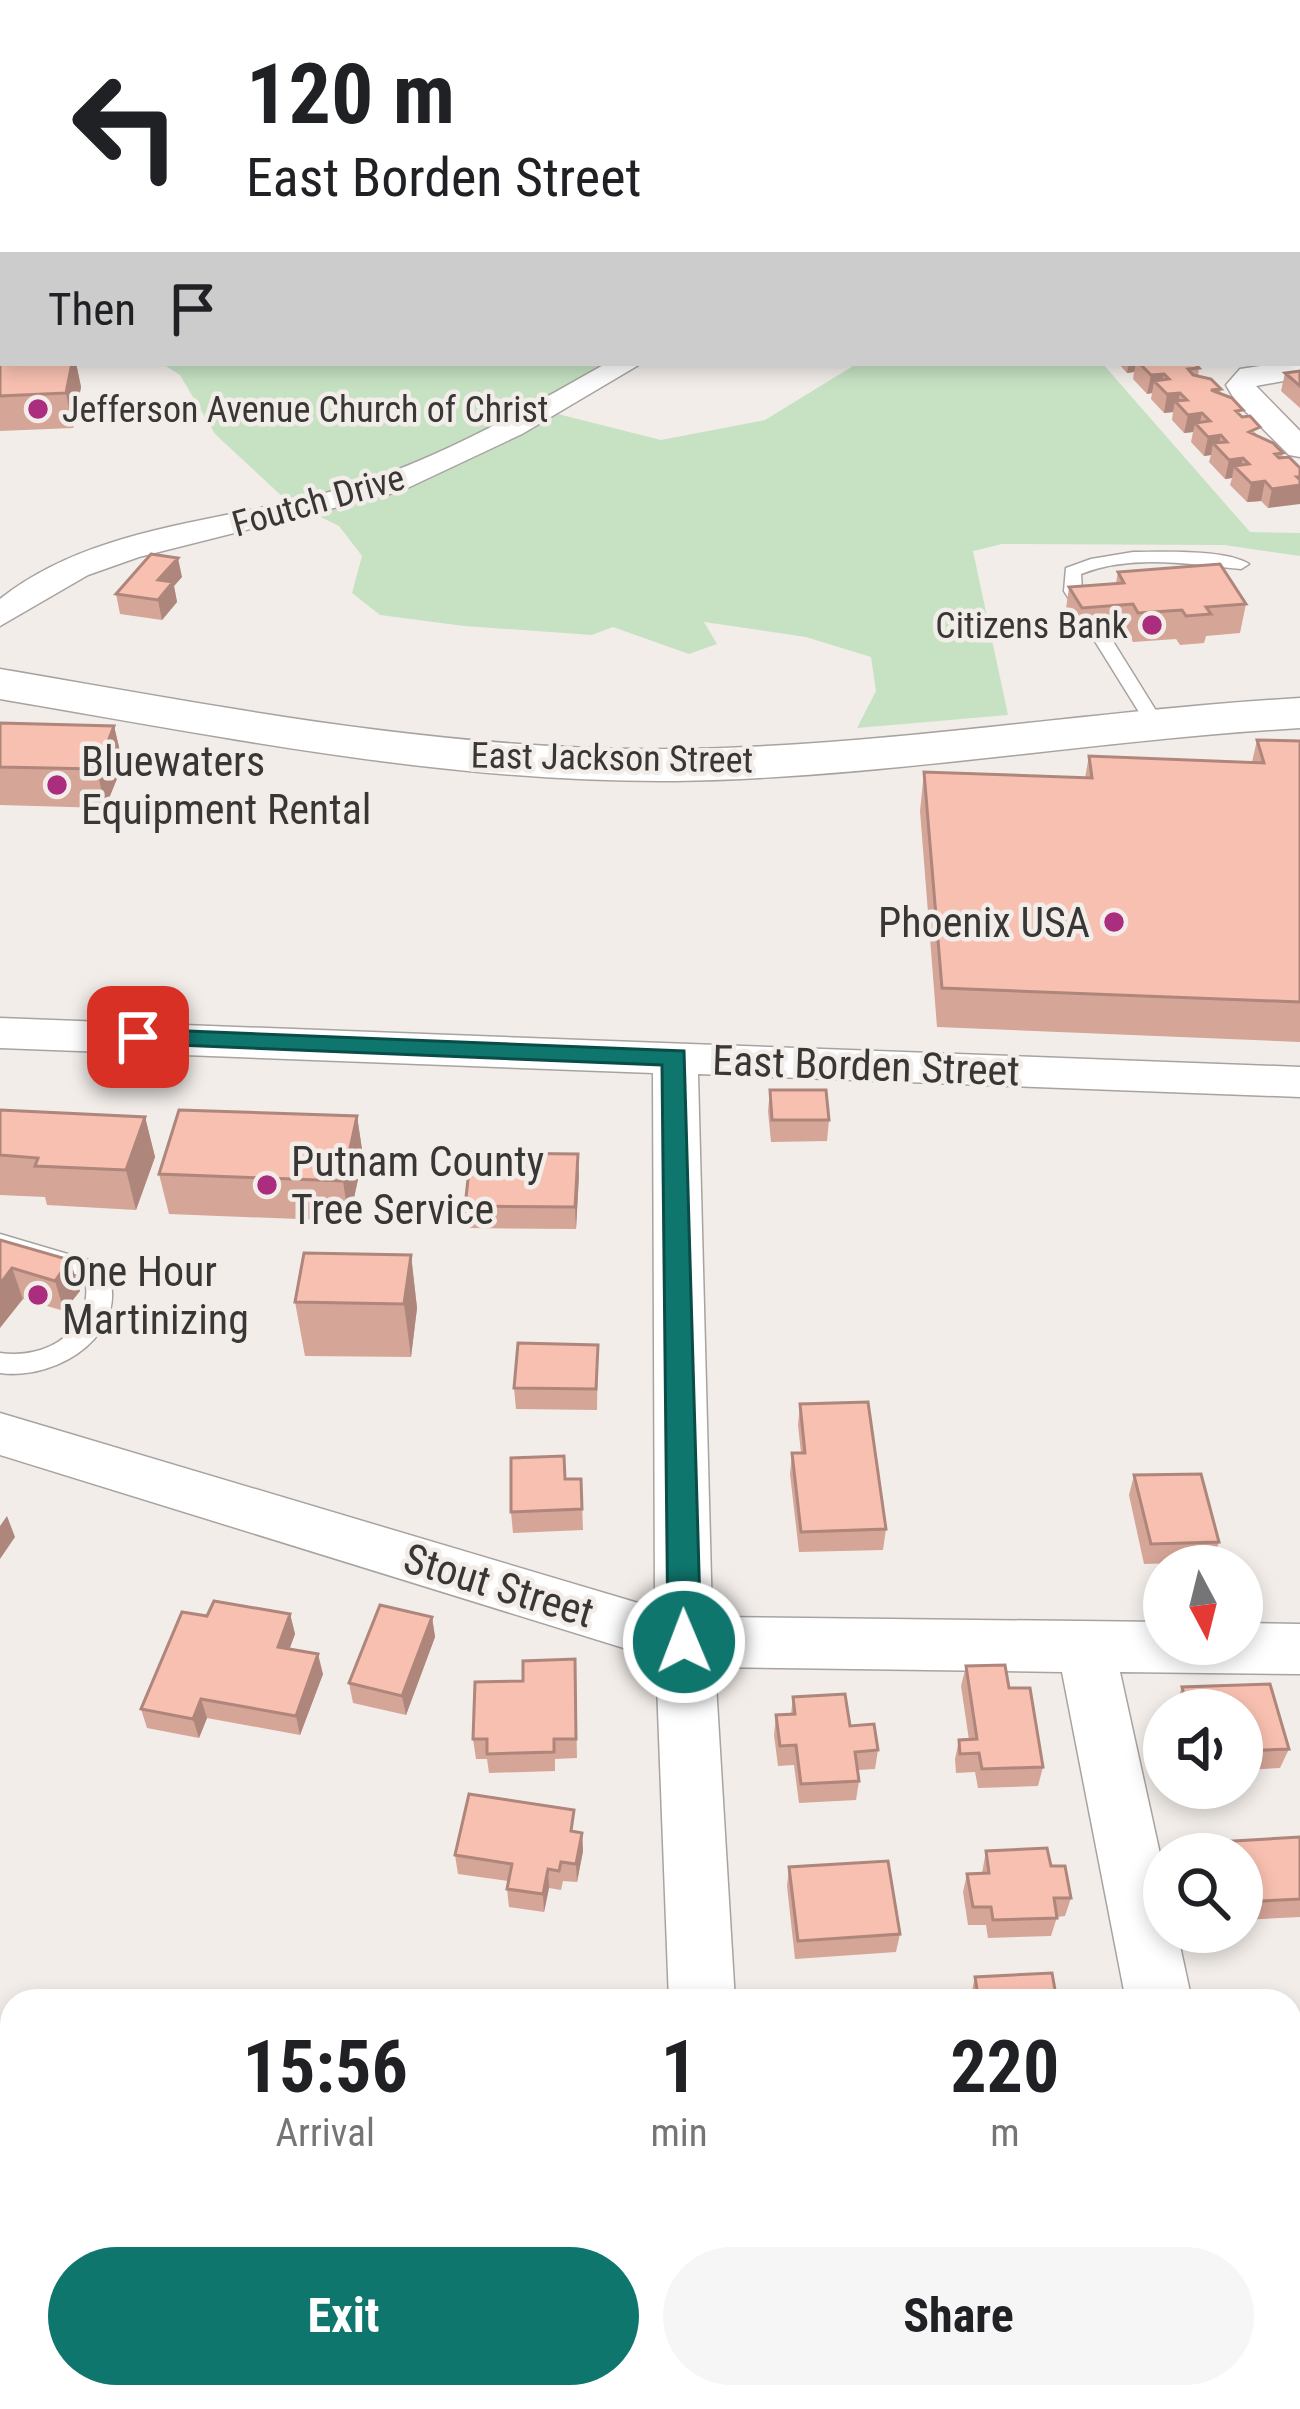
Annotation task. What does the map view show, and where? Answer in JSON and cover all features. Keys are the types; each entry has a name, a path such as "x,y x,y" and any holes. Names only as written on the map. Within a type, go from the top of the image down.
{"street":[{"name":"Foutch Drive","path":"0,616 86,563 387,485 515,428 623,366"},
{"path":"1300,369 1250,375 1241,385 1246,396 1300,448"},
{"name":"East Jackson Street","path":"0,684 355,743 596,764 760,761 1300,713"},
{"name":"East Borden Street","path":"0,1033 1300,1082"},
{"path":"675,1057 684,1642 701,1989"},
{"name":"Stout Street","path":"0,1434 684,1642 1300,1649"},
{"path":"1085,1648 1156,1989"}],"lane":[{"path":"1087,614 1073,591 1072,572 1089,564 1133,559 1241,564"},
{"path":"1100,635 1156,725"},
{"path":"0,1243 96,1271 104,1294 97,1315 70,1348 45,1364 0,1363"}],"green space":[{"path":"166,366 623,366 546,411 661,440 765,420 853,366 1105,366 1250,532 1300,533 1300,556 1224,545 1002,544 973,551 1008,715 857,728 876,691 871,657 806,637 704,622 717,644 689,654 613,627 592,635 380,615 352,593 362,556 339,526 286,500 215,434 180,375"}],"building":[{"path":"0,366 71,366 66,393 0,396"},
{"path":"1142,366 1197,366 1188,369 1211,379 1221,389 1211,390 1232,398 1243,410 1236,411 1242,417 1250,416 1260,427 1249,432 1273,443 1283,453 1275,454 1279,458 1289,457 1300,468 1300,485 1272,489 1265,481 1251,483 1234,466 1249,464 1243,458 1229,460 1213,443 1227,442 1221,435 1208,437 1195,423 1210,421 1202,413 1188,415 1175,401 1187,400 1180,393 1167,394 1154,381 1169,379 1164,374 1151,375"},
{"path":"1300,371 1300,386 1285,373"},
{"path":"151,554 178,558 158,580 173,582 158,600 116,594"},
{"path":"1220,564 1246,604 1206,607 1211,614 1186,616 1182,610 1138,613 1133,604 1082,608 1069,587 1124,583 1118,572"},
{"path":"0,723 114,726 97,769 0,767"},
{"name":"Phoenix USA","path":"1257,740 1300,741 1300,1002 942,988 924,772 1092,778 1089,756 1264,763"},
{"path":"770,1090 826,1090 829,1120 772,1120"},
{"path":"0,1110 145,1117 126,1170 35,1166 38,1158 0,1155"},
{"path":"179,1110 357,1116 343,1181 159,1174"},
{"path":"471,1153 578,1154 575,1207 465,1206"},
{"path":"0,1240 70,1260 55,1281 12,1268 0,1284"},
{"path":"304,1253 411,1255 404,1304 295,1302"},
{"path":"518,1343 598,1345 596,1389 514,1388"},
{"path":"868,1402 886,1529 801,1532 792,1453 805,1453 800,1404"},
{"path":"564,1456 565,1479 581,1479 582,1509 511,1512 511,1458"},
{"path":"1201,1474 1219,1542 1151,1544 1134,1475"},
{"path":"214,1601 290,1614 278,1647 318,1654 296,1716 201,1699 193,1719 141,1709 182,1612 207,1616"},
{"path":"380,1605 432,1617 402,1696 349,1683"},
{"path":"575,1659 576,1739 554,1739 554,1752 487,1754 487,1739 473,1739 475,1682 523,1681 523,1661"},
{"path":"1005,1665 1009,1688 1030,1688 1043,1767 982,1769 979,1753 960,1754 959,1740 977,1739 966,1666"},
{"path":"1270,1684 1289,1749 1263,1750 1263,1689 1182,1687"},
{"path":"845,1694 850,1726 874,1724 878,1750 855,1752 859,1781 801,1784 796,1745 780,1746 776,1715 795,1714 793,1697"},
{"path":"469,1794 574,1810 571,1831 582,1833 576,1864 561,1862 559,1871 548,1869 543,1894 507,1889 512,1864 455,1855"},
{"path":"1300,1837 1300,1899 1263,1901 1263,1839"},
{"path":"1047,1848 1051,1866 1065,1866 1071,1898 1054,1898 1057,1918 993,1920 991,1907 973,1907 967,1874 989,1873 986,1851"},
{"path":"888,1861 900,1934 798,1941 789,1867"},
{"path":"1052,1973 1055,1989 977,1989 975,1977"}],"place":[{"name":"Jefferson Avenue Church of Christ","path":"38,409"},
{"name":"Citizens Bank","path":"1152,625"},
{"name":"Bluewaters Equipment Rental","path":"57,785"},
{"name":"Phoenix USA","path":"1114,922"},
{"name":"Putnam County Tree Service","path":"267,1185"},
{"name":"One Hour Martinizing","path":"38,1295"}],"route":[{"path":"138,1037 675,1057 684,1642"}]}
